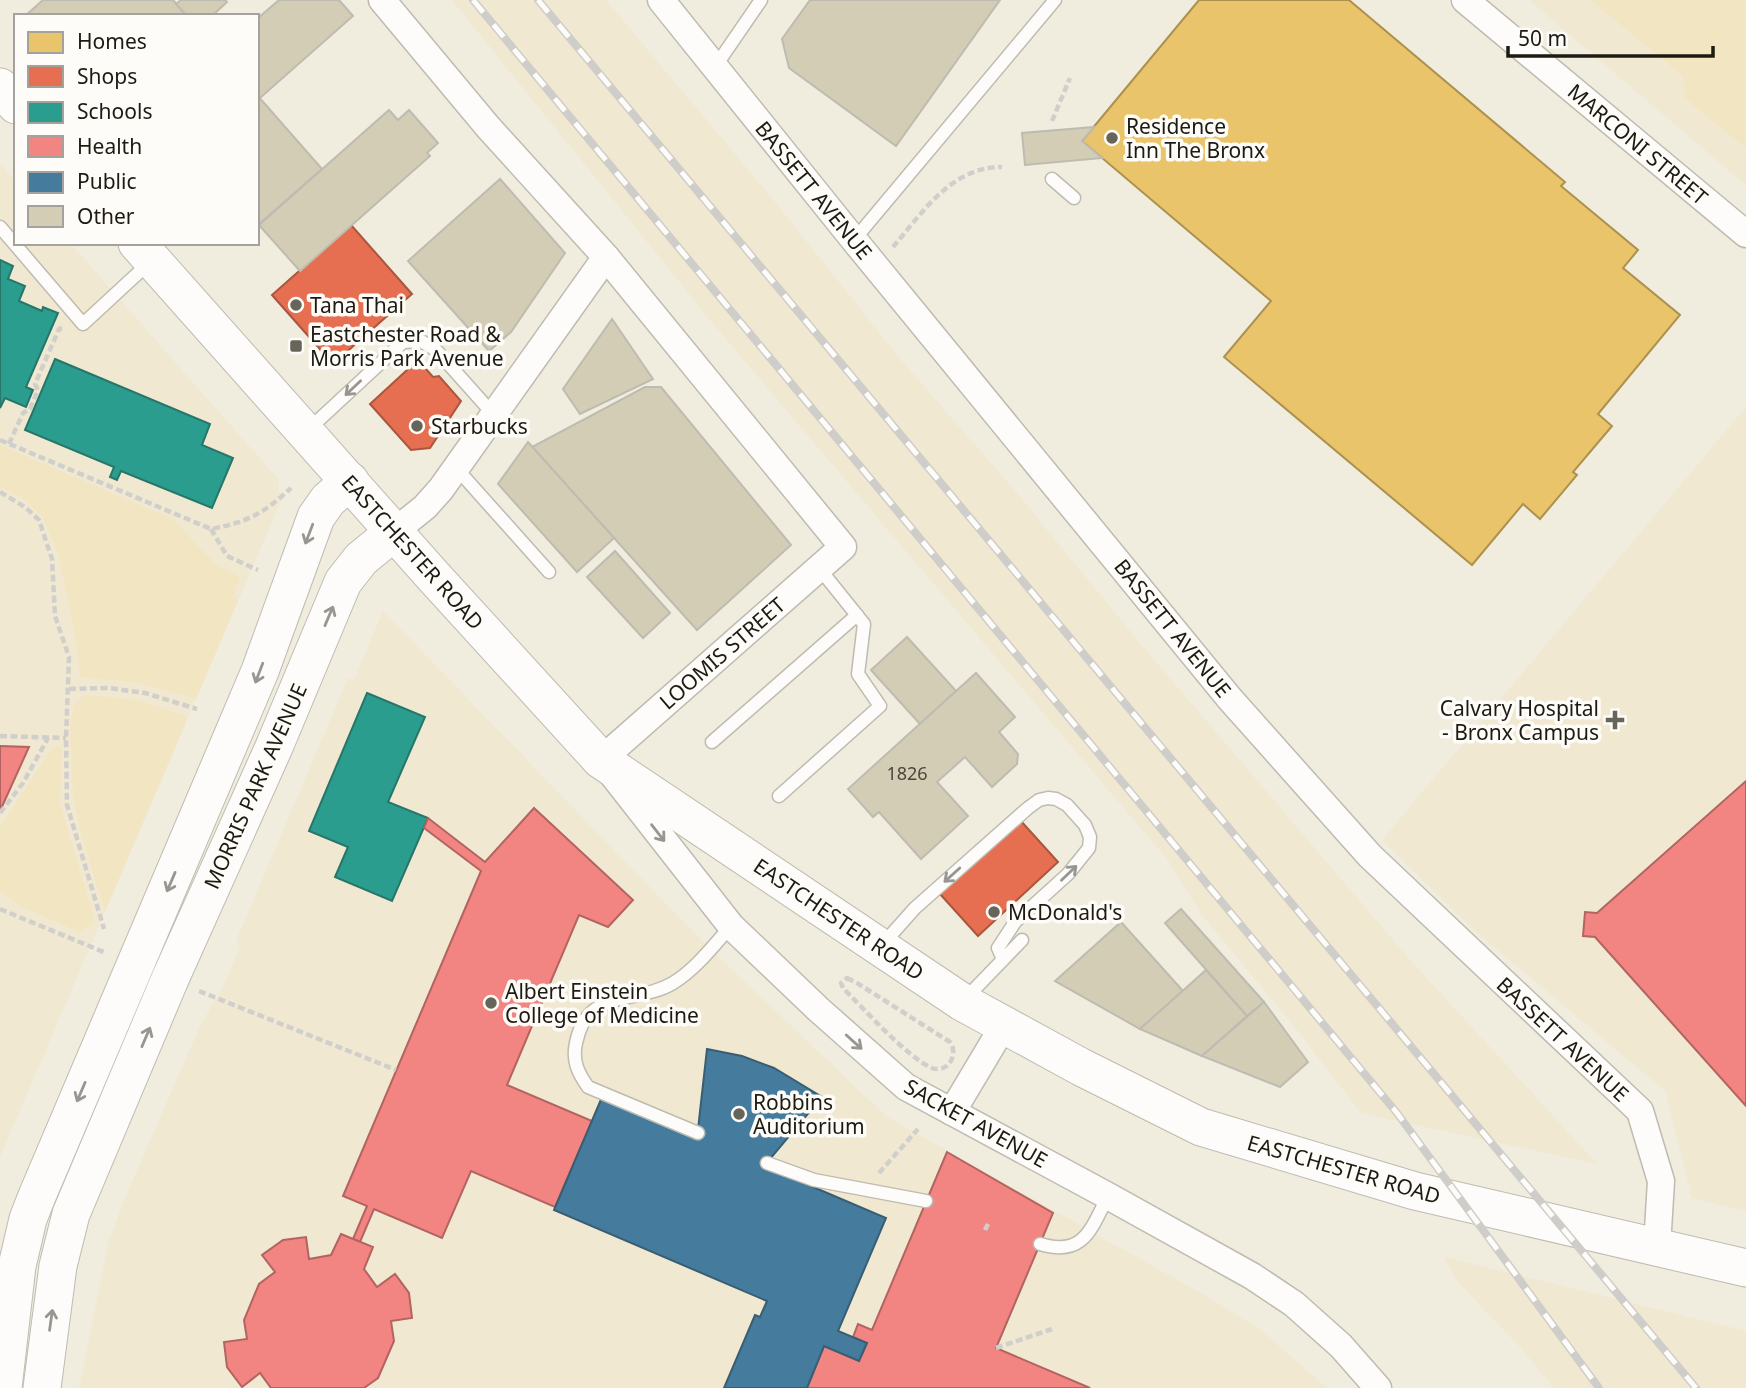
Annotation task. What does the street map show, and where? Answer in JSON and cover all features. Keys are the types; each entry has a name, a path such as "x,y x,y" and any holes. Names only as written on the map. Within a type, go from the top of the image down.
{"main road":[{"path":"0,87 14,103"},
{"name":"EASTCHESTER ROAD","path":"145,252 601,760 962,1002 1081,1067 1201,1127 1415,1191 1657,1245 1746,1268"},
{"name":"MORRIS PARK AVENUE","path":"3,1388 17,1266 28,1219 260,671 316,517 328,500 350,481"},
{"name":"MORRIS PARK AVENUE","path":"41,1388 58,1266 71,1214 170,979 274,747 344,582 361,559 394,532"}],"street":[{"path":"382,0 488,127 606,257"},
{"name":"BASSETT AVENUE","path":"661,0 1230,699 1370,856 1640,1111 1661,1181 1657,1245"},
{"name":"MARCONI STREET","path":"1465,0 1746,234"},
{"name":"MORRIS PARK AVENUE","path":"394,532 425,507 457,468 606,257"},
{"name":"LOOMIS STREET","path":"601,760 843,547 606,257"},
{"name":"SACKET AVENUE","path":"601,760 731,926 900,1083 1252,1276 1294,1304 1342,1346 1378,1388"},
{"path":"952,1112 1004,1025"}],"lane":[{"path":"715,67 761,0"},
{"path":"854,240 1055,0"},
{"path":"1052,179 1074,198"},
{"path":"0,227 14,243"},
{"path":"15,245 83,324 145,252"},
{"path":"306,432 403,342 421,341 436,349 495,415"},
{"path":"457,468 549,572"},
{"path":"779,796 880,706 858,674 864,624 818,568"},
{"path":"712,742 857,615"},
{"path":"880,947 915,908 1028,808 1040,800 1056,799 1077,813 1090,837 1089,848 1068,874 1015,922 998,948 1003,959"},
{"path":"698,1133 589,1087 577,1073 574,1052 584,1020 598,1005 620,998 649,994 675,982 731,926"},
{"path":"962,1002 1022,940"},
{"path":"767,1163 814,1180 926,1201"},
{"path":"1040,1244 1058,1250 1073,1246 1088,1234 1108,1196"}],"path":[{"path":"1052,121 1070,78"},
{"path":"876,267 936,196 947,187 974,170 1002,167"},
{"path":"9,444 23,413 30,409 38,390 35,384 59,329 83,324"},
{"path":"0,440 211,530 228,556 258,570"},
{"path":"211,530 240,524 272,506 291,488"},
{"path":"0,492 25,506 39,520 52,559 55,616 69,657 67,805 104,929"},
{"path":"69,689 109,688 145,693 197,709"},
{"path":"0,736 66,738"},
{"path":"0,813 23,783 48,738"},
{"path":"0,909 108,954"},
{"path":"850,979 857,983 953,1045 954,1055 945,1068 936,1069 925,1064 882,1028 843,988 843,980 850,979"},
{"path":"189,987 397,1070"},
{"path":"864,1189 918,1129"},
{"path":"996,1348 1052,1329"}],"shaded area":[{"path":"452,0 606,0 775,202 900,359 1011,486 1139,642 1411,961 1597,1164 1361,1113 1297,1030 1201,914 1167,859 715,326"},
{"path":"1529,0 1746,0 1746,185"},
{"path":"1591,0 1746,0 1746,148 1685,98 1683,76"},
{"path":"0,164 14,180 14,245 72,245 278,479 281,501 0,1157"},
{"name":"Calvary Hospital - Bronx Campus","path":"1746,407 1746,1211 1692,1198 1665,1091 1473,929 1382,840"},
{"path":"0,445 172,519 216,565 240,577 232,597 238,600 196,699 136,682 80,677 75,633 58,554 43,517 23,498 0,487"},
{"name":"Albert Einstein College of Medicine","path":"383,611 700,939 887,1117 1208,1297 1261,1330 1327,1388 79,1388 108,1244 122,1205 200,1026 224,985 240,946 236,941 348,678 354,680"},
{"path":"85,695 137,700 188,717 105,911 81,834 73,798 70,725 74,705"},
{"path":"60,746 60,803 95,922 79,932 22,907 0,891 0,827 53,747"},
{"path":"1444,1257 1746,1331 1746,1388 1554,1388 1521,1348 1456,1280"}],"building: Homes":[{"path":"1199,0 1349,0 1565,182 1561,186 1638,250 1623,268 1680,315 1598,414 1612,426 1573,472 1577,475 1540,519 1523,504 1472,565 1224,357 1271,301 1082,141"}],"building: Shops":[{"path":"351,225 412,294 333,364 272,295"},
{"name":"Starbucks","path":"418,360 433,377 439,376 461,401 430,448 411,450 370,404"},
{"path":"1020,820 1058,862 978,936 940,894"}],"building: Schools":[{"path":"0,260 13,266 8,279 25,286 19,301 42,311 43,307 58,313 26,387 33,390 26,407 5,398 0,408"},
{"path":"55,359 210,424 202,445 233,458 212,508 121,471 117,480 110,477 114,467 25,430"},
{"path":"367,693 425,717 388,802 428,818 392,901 335,877 348,847 309,831"}],"building: Health":[{"path":"0,746 29,747 0,811"},
{"path":"1746,781 1746,1106 1595,937 1583,936 1585,912 1597,913"},
{"path":"534,808 633,900 608,927 579,915 507,1085 592,1121 555,1207 471,1171 442,1238 374,1209 360,1242 353,1239 367,1206 343,1196 481,871 424,828 428,818 485,862"},
{"path":"947,1152 1053,1213 996,1348 1090,1388 807,1388 824,1346 859,1361 867,1343 853,1337 858,1324 872,1330"},
{"path":"341,1234 373,1247 364,1269 377,1287 395,1274 409,1293 412,1318 391,1321 394,1341 378,1378 364,1388 271,1388 260,1373 242,1387 227,1367 224,1342 247,1339 244,1320 259,1284 275,1272 262,1255 283,1240 306,1237 309,1259 331,1255"}],"building: Public":[{"path":"707,1049 742,1056 774,1068 822,1097 764,1166 886,1218 838,1331 867,1343 859,1361 824,1346 807,1388 724,1388 755,1315 760,1317 767,1301 554,1210 602,1097 697,1138"}],"building: Other":[{"path":"43,0 173,0 185,14 27,14"},
{"path":"181,0 227,2 214,14 185,14 176,4"},
{"path":"279,0 339,0 353,16 260,98 259,17"},
{"path":"810,0 1000,0 896,146 789,68 782,39"},
{"path":"259,97 322,169 259,224"},
{"path":"389,110 398,120 409,110 438,143 427,153 430,156 300,271 259,225"},
{"path":"1094,127 1082,141 1102,158 1025,165 1022,133"},
{"path":"500,179 565,253 511,332 489,351 408,261"},
{"path":"612,319 653,379 580,414 563,389"},
{"path":"645,387 661,387 791,545 697,630 532,447"},
{"path":"528,442 614,538 577,572 498,484"},
{"path":"615,551 670,613 643,638 587,577"},
{"path":"907,637 956,691 920,724 871,670"},
{"path":"976,673 1015,717 999,732 1018,754 1017,764 992,787 965,757 937,782 968,816 921,859 879,812 873,817 848,789"},
{"path":"1181,909 1264,1002 1247,1016 1165,923"},
{"path":"1121,922 1183,991 1140,1029 1055,981"},
{"path":"1206,970 1247,1016 1202,1056 1140,1029"},
{"path":"1264,1002 1308,1062 1280,1087 1202,1056"}],"railway":[{"path":"473,0 1397,1113 1599,1388"},
{"path":"538,0 1696,1388"}],"place":[{"name":"Residence Inn The Bronx","path":"1112,138"},
{"name":"Tana Thai","path":"296,305"},
{"name":"Eastchester Road & Morris Park Avenue","path":"296,346"},
{"name":"Starbucks","path":"417,426"},
{"name":"Calvary Hospital - Bronx Campus","path":"1615,720"},
{"name":"McDonald's","path":"994,912"},
{"name":"Albert Einstein College of Medicine","path":"491,1003"},
{"name":"Robbins Auditorium","path":"739,1114"}]}
